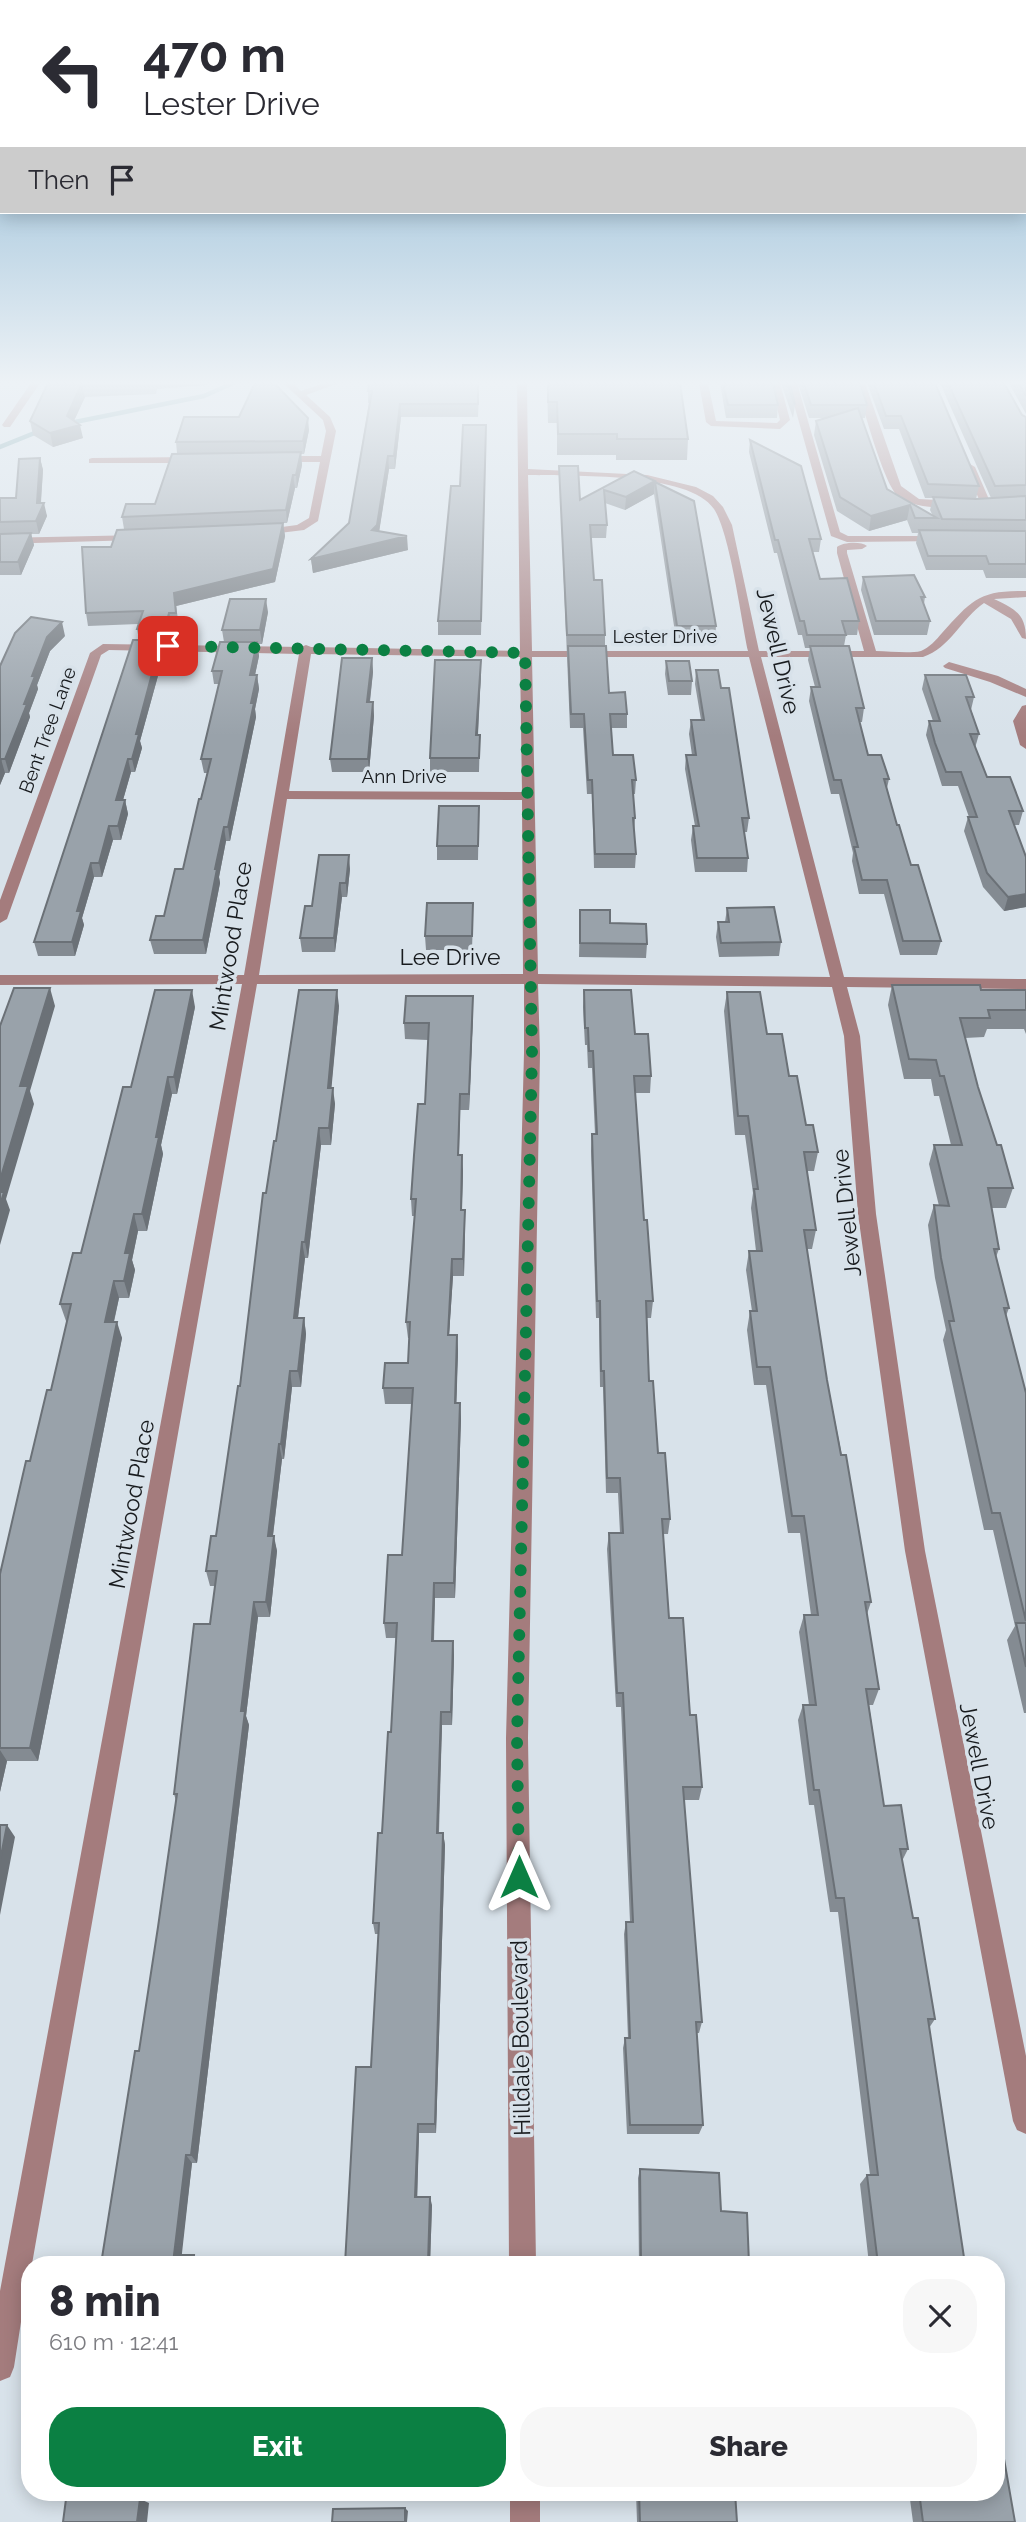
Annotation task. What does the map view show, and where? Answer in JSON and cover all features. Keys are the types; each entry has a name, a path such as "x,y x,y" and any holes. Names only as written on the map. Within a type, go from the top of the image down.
{"street":[{"path":"252,532 279,531 308,525 314,519 318,501"},
{"name":"Hilldale Boulevard","path":"522,2256 517,1738 532,1053 523,501"},
{"name":"Jewell Drive","path":"712,501 719,508 727,525 754,653 852,1036 867,1214 915,1551 1026,2121"},
{"path":"826,501 835,534 847,539 957,539"},
{"path":"916,501 999,504"},
{"path":"0,541 146,537"},
{"path":"872,653 842,547 946,546"},
{"path":"984,598 1026,594"},
{"path":"984,598 1015,614 1021,621 1026,636"},
{"name":"Lester Drive","path":"113,645 525,653 923,654 935,649 974,604 984,598"},
{"name":"Bent Tree Lane","path":"0,919 96,653 113,645"},
{"name":"Mintwood Place","path":"0,2367 306,648"},
{"path":"949,666 994,679 1026,693"},
{"path":"1026,709 1019,721 1026,745"},
{"name":"Ann Drive","path":"280,795 528,796"},
{"name":"Lee Drive","path":"0,980 531,979 1026,984"},
{"path":"525,2501 525,2522"}],"building":[{"path":"0,501 44,503 36,521 0,522"},
{"path":"156,501 288,501 286,510 122,517 126,504 155,504"},
{"path":"353,501 381,501 377,525 372,530 407,536 311,559 349,523"},
{"path":"450,501 484,501 481,621 438,621"},
{"path":"561,501 605,501 607,525 590,525 594,580 602,580 605,635 567,635"},
{"path":"658,501 694,501 716,626 677,626"},
{"path":"765,501 811,501 821,539 809,539 820,579 847,578 859,621 842,621 846,635 807,635 804,621 800,621 778,540 775,540"},
{"path":"846,501 907,501 937,518 915,518 910,505 871,516"},
{"path":"935,501 1026,501 1026,520 942,519"},
{"path":"283,523 273,569 174,593 176,613 169,613 165,629 137,629 143,611 86,613 82,547 111,547 117,530"},
{"path":"919,530 1026,531 1026,564 989,564 986,556 928,556"},
{"path":"31,533 18,562 0,562 0,534"},
{"path":"914,575 925,597 921,597 930,621 876,621 863,577"},
{"path":"230,599 266,599 260,630 222,630"},
{"path":"31,617 62,622 47,637 32,676 35,676 24,704 27,704 5,759 0,762 0,666 15,633"},
{"path":"133,640 161,640 132,759 128,759 116,800 125,800 118,826 109,826 99,863 91,863 77,911 81,911 72,942 34,942"},
{"path":"220,642 257,642 250,675 257,675 251,703 254,703 228,827 224,827 203,940 150,940 156,916 164,916 175,869 183,869 211,759 201,759 222,671 212,671"},
{"path":"568,646 606,646 609,693 625,692 627,714 610,714 613,755 633,755 636,780 632,780 636,854 595,854 592,780 588,780 584,714 571,714"},
{"path":"810,646 849,646 864,708 856,708 868,755 881,755 889,779 884,779 897,825 911,865 918,865 941,941 903,941 887,880 862,880 854,847 858,847 841,780 834,780 811,687 820,687"},
{"path":"342,658 372,658 367,702 373,702 368,759 330,759"},
{"path":"435,660 481,660 476,735 480,735 479,758 430,758"},
{"path":"666,661 689,661 692,681 669,681"},
{"path":"696,670 718,670 721,688 729,688 749,818 742,818 748,858 697,858 693,826 699,826 686,755 696,755 691,720 704,720"},
{"path":"925,675 966,675 974,697 966,697 979,734 970,734 987,777 1010,777 1023,811 1009,811 1026,857 1026,894 1008,897 987,873 968,817 977,817 961,772 946,772 935,743 929,721 940,721"},
{"path":"439,806 479,806 478,846 437,846"},
{"path":"319,855 349,855 346,883 340,883 334,938 300,938 305,906 312,906"},
{"path":"427,903 473,903 472,936 425,936"},
{"path":"774,907 781,942 721,943 718,922 729,922 727,908"},
{"path":"580,910 610,910 610,923 646,924 647,944 580,943"},
{"path":"892,985 980,985 981,990 1026,990 1026,1010 988,1010 990,1018 960,1018 978,1087 997,1145 1001,1145 1013,1188 988,1188 999,1249 994,1249 1009,1308 1004,1308 1026,1393 1026,1621 1000,1513 992,1513 949,1321 954,1321 941,1258 934,1205 949,1206 934,1145 962,1145 944,1076 940,1076 936,1060 909,1059"},
{"path":"14,988 50,988 20,1086 28,1086 0,1180 0,1026"},
{"path":"155,990 192,990 174,1077 168,1077 156,1137 159,1137 142,1214 134,1214 125,1253 130,1253 124,1281 114,1281 105,1322 117,1322 30,1748 0,1748 0,1574 26,1461 30,1461 47,1390 51,1390 71,1304 60,1304 73,1253 81,1253 123,1087 131,1087"},
{"path":"299,990 337,990 328,1088 333,1088 329,1128 319,1128 294,1318 304,1318 298,1371 290,1371 279,1444 268,1536 274,1536 266,1602 254,1602 241,1711 245,1711 191,2155 186,2155 174,2255 194,2256 102,2256 158,1927 177,1794 174,1794 194,1624 210,1624 217,1571 206,1571 211,1536 216,1536 240,1386 263,1193 266,1193"},
{"path":"584,990 631,990 635,1034 648,1034 651,1076 634,1076 644,1220 647,1220 653,1301 646,1301 649,1381 653,1381 658,1453 665,1453 670,1519 662,1519 669,1618 683,1618 690,1715 696,1715 702,1787 683,1787 702,2022 696,2022 703,2125 630,2125 625,2038 630,2038 626,1922 633,1922 623,1693 617,1693 609,1533 623,1533 620,1478 607,1478 604,1371 601,1371 600,1301 597,1301 592,1134 597,1134 593,1051 589,1051 588,1028 585,1028"},
{"path":"727,992 760,992 767,1034 782,1034 789,1076 797,1076 806,1125 813,1125 818,1152 804,1152 816,1230 804,1230 827,1380 841,1455 846,1455 871,1602 865,1602 879,1689 866,1689 884,1806 901,1805 908,1849 900,1849 913,1918 918,1918 935,2019 928,2019 964,2256 877,2256 867,2175 878,2175 844,1898 836,1898 819,1790 814,1790 803,1705 816,1705 804,1615 818,1615 804,1516 792,1516 770,1367 757,1367 750,1311 757,1311 749,1251 762,1251 754,1189 758,1189 748,1116 738,1116"},
{"path":"406,996 473,996 469,1094 460,1094 458,1155 462,1155 461,1210 465,1210 463,1259 452,1259 448,1335 457,1335 455,1403 460,1403 454,1583 434,1583 432,1641 453,1641 451,1712 441,1712 437,1833 443,1833 435,2124 418,2124 415,2197 430,2197 428,2256 345,2256 356,2067 371,2067 379,1923 373,1923 378,1833 382,1833 397,1623 384,1623 388,1555 402,1555 413,1388 383,1388 385,1363 408,1363 410,1322 406,1322 416,1199 411,1199 418,1104 425,1104 429,1023 404,1023"},
{"path":"1016,1623 1026,1623 1026,1667"},
{"path":"0,1825 7,1825 0,1861"},
{"path":"640,2169 719,2173 721,2211 747,2213 749,2256 641,2256"},
{"path":"1005,2465 1015,2522 923,2522 920,2501 1005,2501"},
{"path":"66,2501 140,2501 137,2522 63,2522"},
{"path":"639,2501 736,2501 737,2522 640,2522"},
{"path":"405,2508 405,2522 332,2522 333,2509"}],"route":[{"path":"168,646 456,654 525,653 532,1053 517,1738 519,1877"}]}
